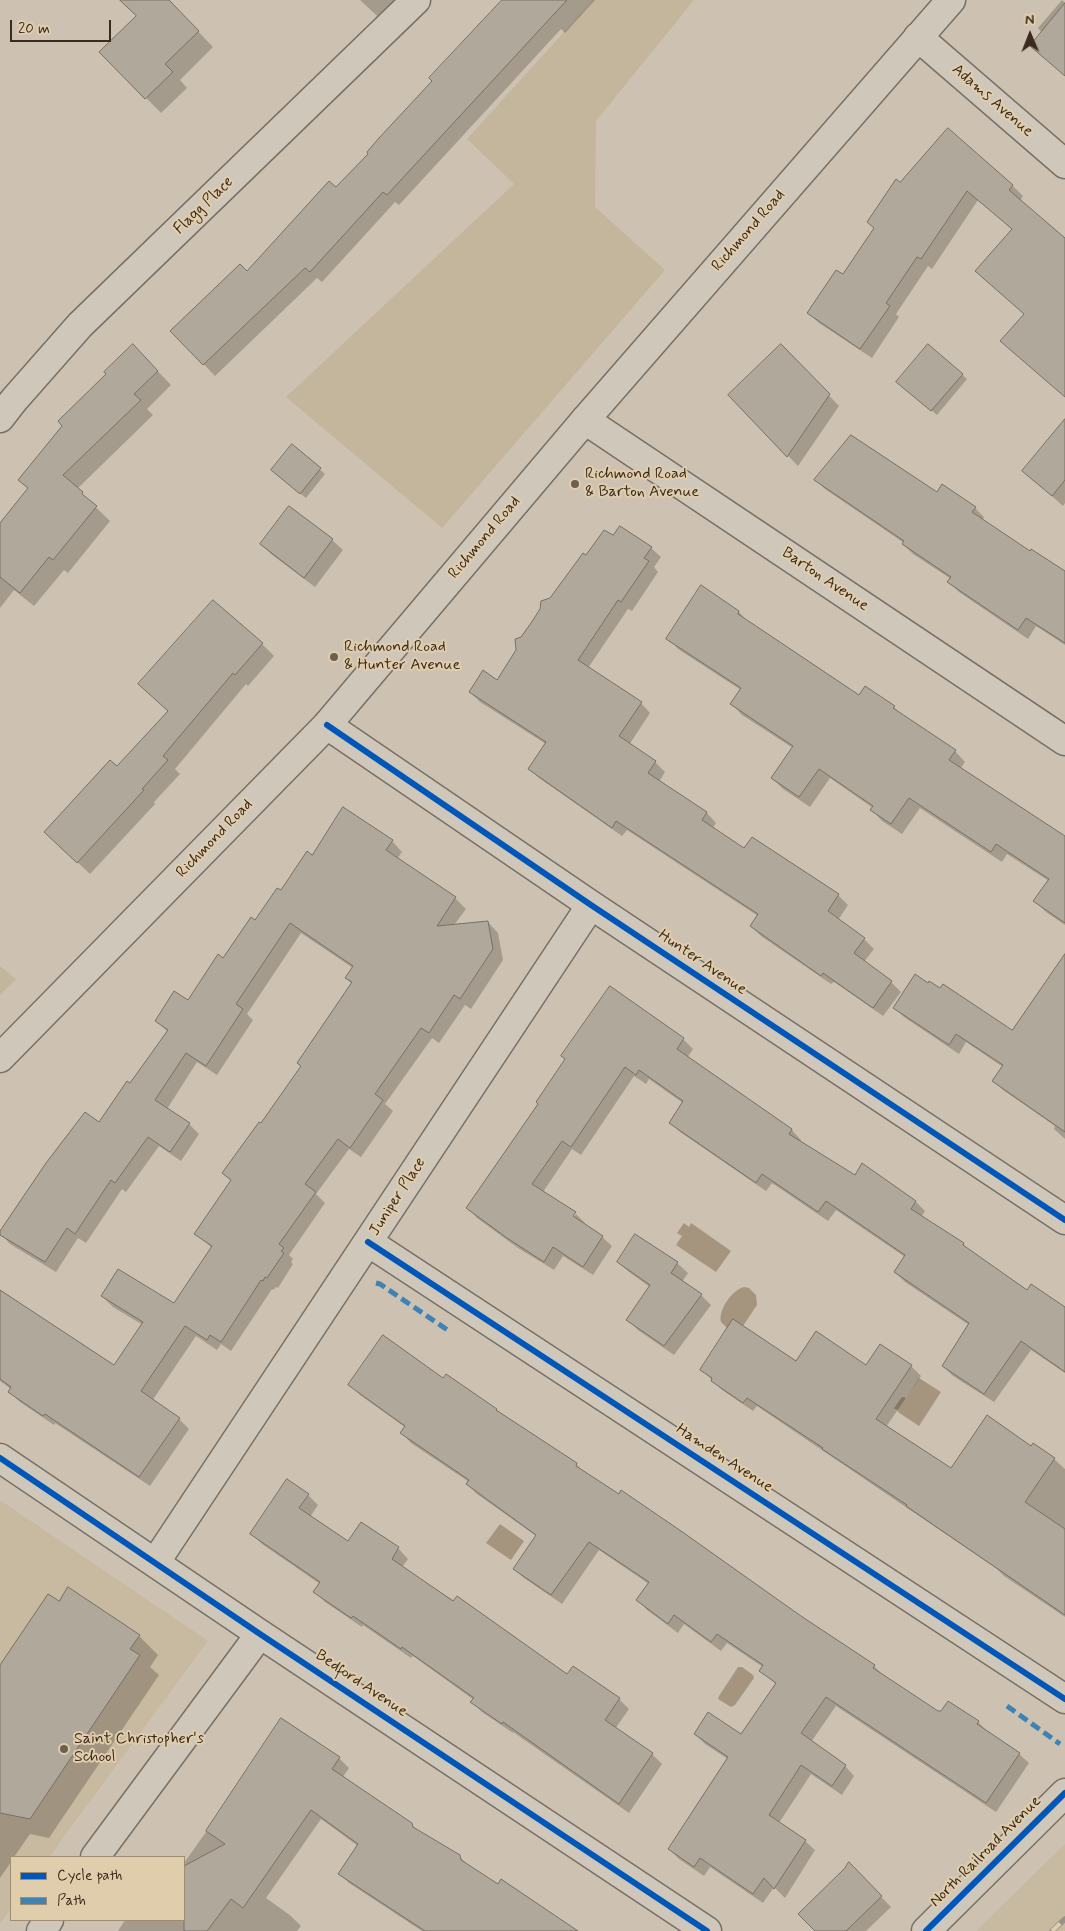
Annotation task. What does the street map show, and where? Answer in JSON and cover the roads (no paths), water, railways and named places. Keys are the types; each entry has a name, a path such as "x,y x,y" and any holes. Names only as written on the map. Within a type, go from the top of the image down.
{"street":[{"name":"Flagg Place","path":"0,418 80,326 416,0"},
{"name":"Richmond Road","path":"0,1058 327,725 586,420 951,0"},
{"name":"Adams Avenue","path":"918,37 1065,164"},
{"name":"Barton Avenue","path":"586,420 1065,741"},
{"name":"Hunter Avenue","path":"327,725 590,905 1065,1220"},
{"name":"Juniper Place","path":"155,1563 590,905"},
{"name":"Hamden Avenue","path":"368,1242 1065,1699"},
{"name":"Bedford Avenue","path":"0,1458 260,1634 707,1931"},
{"path":"96,1856 260,1634"},
{"name":"North Railroad Avenue","path":"926,1931 1065,1793"}],"railway":[{"path":"1052,1931 1065,1919"}],"place":[{"name":"Richmond Road & Barton Avenue","path":"575,484"},
{"name":"Richmond Road & Hunter Avenue","path":"334,657"},
{"name":"Saint Christopher's School","path":"64,1749"}]}
